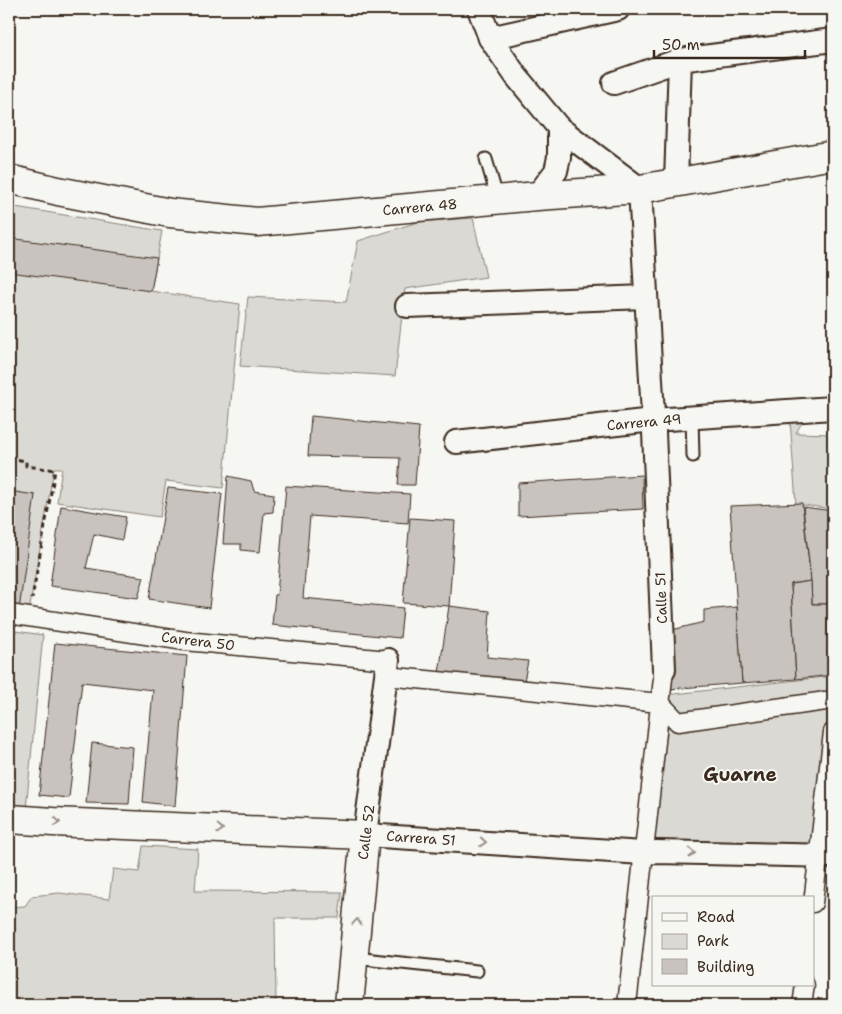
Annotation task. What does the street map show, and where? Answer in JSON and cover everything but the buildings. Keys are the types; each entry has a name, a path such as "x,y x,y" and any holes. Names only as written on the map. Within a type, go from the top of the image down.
{"street":[{"path":"479,9 490,38 516,76 559,128 640,189"},
{"path":"490,38 618,9"},
{"path":"614,83 680,60 833,40"},
{"path":"676,182 680,60"},
{"path":"537,196 556,171 559,157 559,128"},
{"name":"Carrera 48","path":"9,178 58,191 170,213 258,222 537,196 640,189 833,155"},
{"name":"Calle 51","path":"627,1005 664,669 640,189"},
{"path":"407,306 646,297"},
{"name":"Carrera 49","path":"456,442 504,442 653,420 833,408"},
{"name":"Carrera 50","path":"9,614 185,641 660,703"},
{"name":"Calle 52","path":"349,1005 365,835 387,668"},
{"path":"660,703 678,722 833,700"},
{"path":"814,898 826,856 833,732"},
{"name":"Carrera 51","path":"9,819 365,835 643,853 826,856"},
{"path":"802,1005 805,986"}],"lane":[{"path":"486,159 498,200"},
{"path":"692,417 693,456"},
{"path":"354,958 477,971"}],"path":[{"path":"9,458 26,461 26,466 55,470 28,617"}],"green space":[{"path":"9,206 162,231 151,291 240,304 223,488 166,481 160,517 57,502 62,468 54,468 29,612 9,608"},
{"path":"473,218 486,277 405,289 395,376 240,366 248,297 346,302 358,241 418,222"},
{"path":"790,419 804,419 796,433 833,434 833,509 796,504"},
{"path":"9,630 43,635 26,809 9,808"},
{"path":"833,676 833,726 814,853 651,847 666,695"},
{"path":"143,846 198,849 195,891 342,892 339,918 275,918 276,1005 9,1005 9,907 25,906 32,896 59,893 109,899 113,869 139,872"}],"district":[{"name":"Guarne","path":"740,774"}]}
